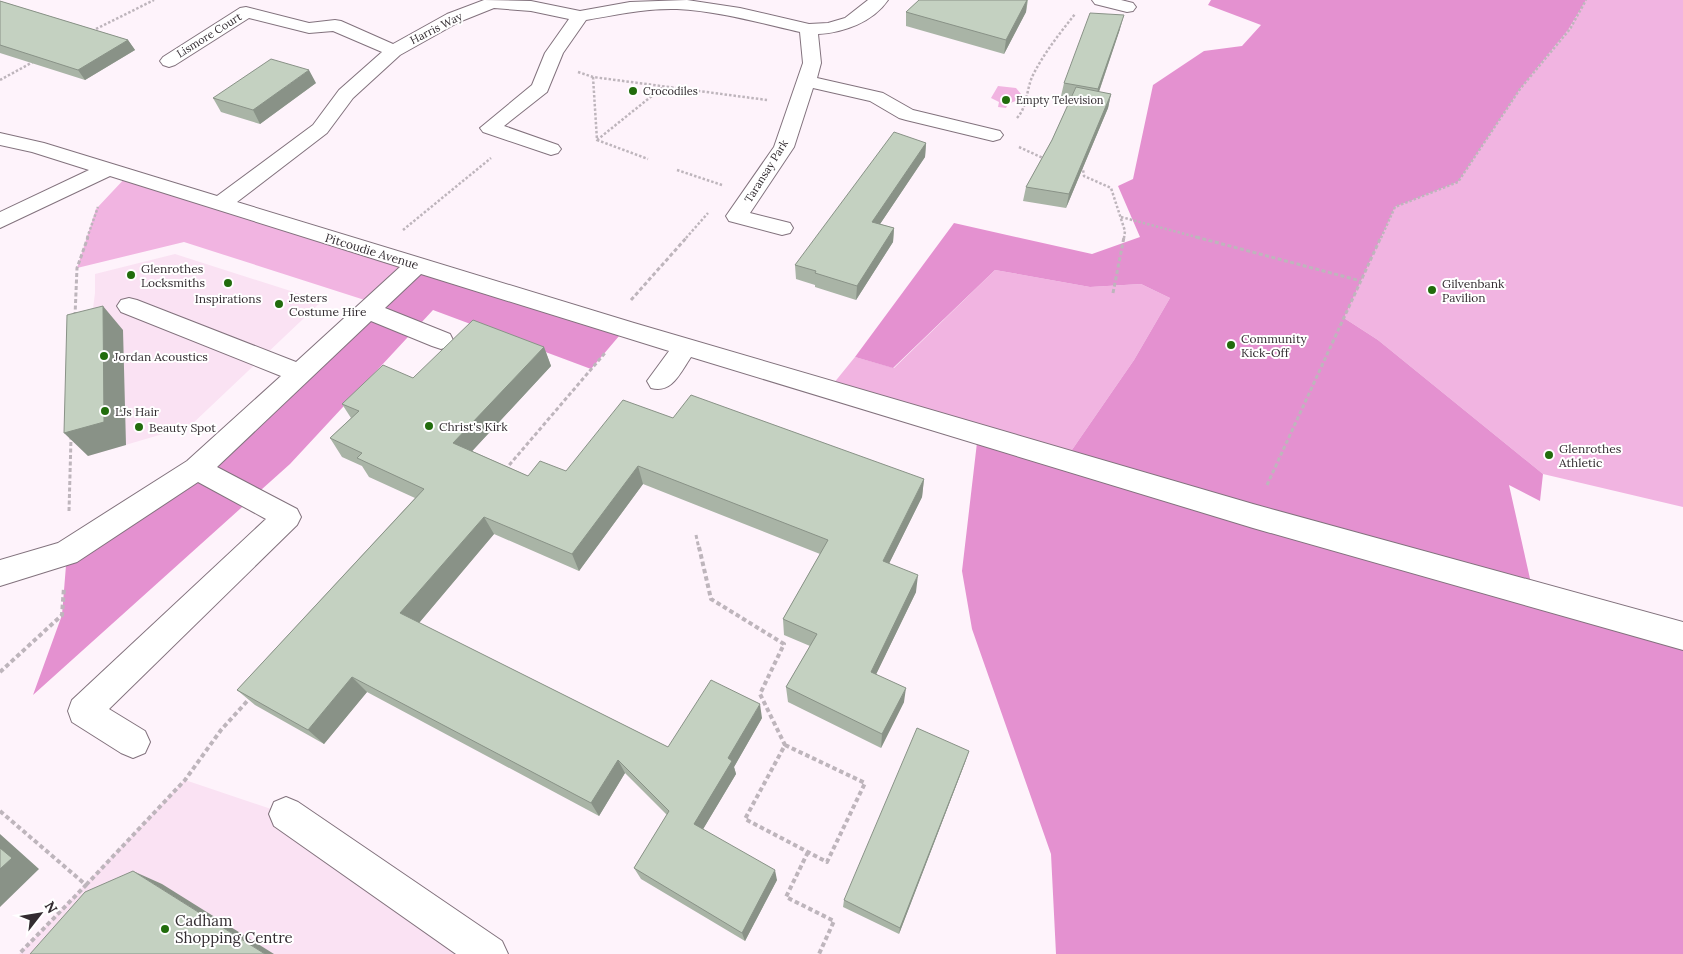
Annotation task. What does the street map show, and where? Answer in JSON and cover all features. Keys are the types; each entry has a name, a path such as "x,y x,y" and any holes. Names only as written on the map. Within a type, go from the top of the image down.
{"street":[{"name":"Harris Way","path":"220,204 320,129 346,94 394,50 453,18 489,2 531,6 580,16 630,7 675,4 740,13 809,29 829,28 850,22 879,0"},
{"path":"1101,0 1127,7"},
{"name":"Lismore Court","path":"169,60 246,12 309,28 335,25 394,50"},
{"path":"551,149 490,128 540,88 554,53 580,16"},
{"name":"Taransay Park","path":"782,228 737,216 784,147 800,104 812,63 809,29"},
{"path":"807,81 876,97 906,114 993,135"},
{"name":"Pitcoudie Avenue","path":"0,139 37,147 617,327 1253,516 1683,636"},
{"path":"0,221 118,172"},
{"path":"0,573 67,553 197,469 416,264"},
{"path":"129,306 298,374"},
{"path":"367,310 441,340"},
{"path":"660,381 685,347"},
{"path":"132,742 84,711 287,517 197,469"},
{"path":"286,814 489,954"}],"path":[{"path":"87,34 154,0"},
{"path":"1253,516 1395,207 1458,182 1520,89 1570,29 1586,0"},
{"path":"993,135 1020,116 1028,100 1029,86 1046,55 1078,10"},
{"path":"0,80 35,61"},
{"path":"550,62 593,77 800,104"},
{"path":"593,77 596,140"},
{"path":"596,140 663,87"},
{"path":"993,135 1045,159"},
{"path":"375,252 517,137"},
{"path":"596,140 648,159"},
{"path":"1074,167 1083,169 1084,176 1111,188 1121,216 1125,231 1113,293"},
{"path":"677,170 751,195"},
{"path":"75,326 77,268 96,209 118,172"},
{"path":"504,471 729,188"},
{"path":"1121,216 1361,281"},
{"path":"0,672 62,615 67,553 71,432"},
{"path":"696,534 712,599 784,644 760,694 784,745 865,783 827,862 745,819 784,745"},
{"path":"20,954 185,780 221,730 254,693"},
{"path":"0,810 86,885"},
{"path":"808,852 786,897 834,921 819,954"}],"shaded area":[{"path":"1211,0 1586,0 1568,30 1520,89 1458,182 1395,207 1344,318 1378,340 1543,474 1540,501 1509,485 1533,592 1683,636 1683,954 1056,954 1051,854 972,629 962,571 978,434 1065,460 1134,360 1170,298 1141,284 1090,287 995,270 893,368 855,357 954,223 1092,254 1140,237 1118,186 1133,179 1153,85 1204,51 1242,46 1261,25 1208,5"},
{"path":"1586,0 1683,0 1683,507 1543,474 1378,340 1344,318 1395,207 1458,182 1520,89 1569,29"},
{"path":"998,86 1016,88 1021,94 1018,100 1008,104 1006,108 998,107 999,102 991,98"},
{"path":"128,175 416,265 374,303 184,242 77,268 96,209"},
{"path":"175,254 322,301 190,426 88,456 89,340 95,293 95,274"},
{"path":"416,265 625,329 591,369 433,310 290,464 33,695 62,615 67,553 197,469"},
{"path":"995,270 1090,287 1141,284 1170,298 1134,360 1065,460 829,389 855,357 894,368"},
{"path":"185,780 286,814 489,954 19,954"}],"building":[{"path":"919,0 1027,0 1006,40 906,12"},
{"path":"0,1 128,40 78,70 0,45"},
{"path":"1090,13 1124,15 1098,89 1064,83"},
{"path":"271,59 309,70 253,110 213,98"},
{"path":"1076,87 1111,94 1069,194 1026,187 1052,140"},
{"path":"894,132 926,143 872,222 894,228 857,286 795,265"},
{"path":"103,306 104,422 64,433 67,315"},
{"path":"473,320 544,347 453,443 528,476 540,461 566,471 623,400 673,418 691,395 924,479 883,561 918,575 871,672 906,688 882,734 786,687 817,634 783,619 828,540 638,466 572,554 484,517 400,613 668,747 711,680 760,704 728,758 732,761 694,824 775,870 742,933 634,868 669,811 618,760 591,803 352,677 308,730 237,690 424,489 357,458 362,453 330,438 359,411 342,404 383,365 413,378"},
{"path":"917,728 969,751 900,928 844,900"},
{"path":"0,848 12,858 0,869"},
{"name":"Cadham Shopping Centre","path":"133,871 265,954 30,954 85,892"}],"place":[{"name":"Crocodiles","path":"633,91"},
{"name":"Empty Television","path":"1006,100"},
{"name":"Glenrothes Locksmiths","path":"131,275"},
{"name":"Inspirations","path":"228,283"},
{"name":"Gilvenbank Pavilion","path":"1432,290"},
{"name":"Jesters Costume Hire","path":"279,304"},
{"name":"Community Kick-Off","path":"1231,345"},
{"name":"Jordan Acoustics","path":"104,356"},
{"name":"LJs Hair","path":"105,411"},
{"name":"Christ's Kirk","path":"429,426"},
{"name":"Beauty Spot","path":"139,427"},
{"name":"Glenrothes Athletic","path":"1549,455"},
{"name":"Cadham Shopping Centre","path":"165,929"}]}
